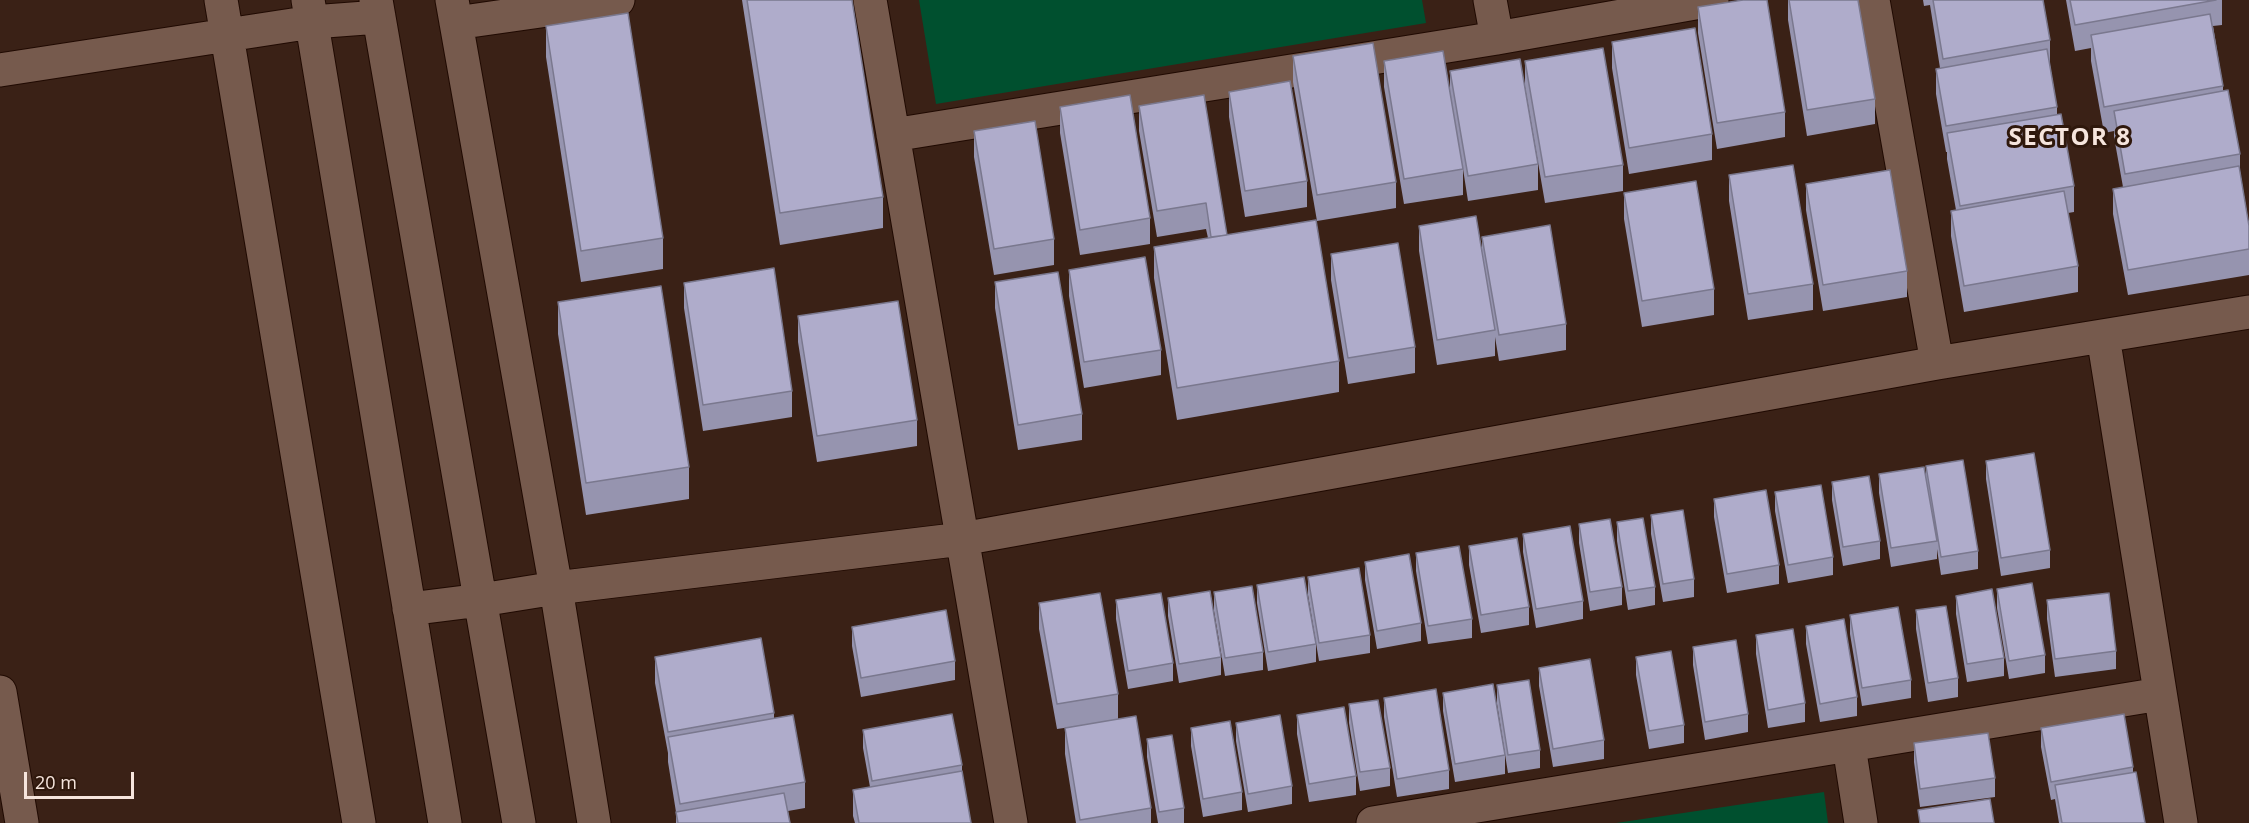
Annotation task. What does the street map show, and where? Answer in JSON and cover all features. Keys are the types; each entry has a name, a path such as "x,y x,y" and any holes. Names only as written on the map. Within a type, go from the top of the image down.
{"street":[{"path":"221,0 359,823"},
{"path":"594,823 556,588 454,12 618,0"},
{"path":"870,0 1011,823"},
{"path":"1490,0 1497,38"},
{"path":"893,135 1497,38 1712,0"},
{"path":"1873,0 1937,363"},
{"path":"0,70 226,34 310,11 378,8 519,823"},
{"path":"310,11 445,823"},
{"path":"409,609 556,588 962,539 1937,363 2249,312"},
{"path":"2103,336 2181,823"},
{"path":"0,692 22,823"},
{"path":"1373,823 1533,810 1849,746 2160,694"},
{"path":"1849,746 1861,823"}],"green space":[{"path":"919,0 1422,0 1426,23 936,104"},
{"path":"1824,792 1828,823 1616,823"}],"building":[{"path":"747,0 852,0 883,197 780,213"},
{"path":"1743,0 1767,0 1785,112 1717,123 1698,7"},
{"path":"1789,0 1858,0 1875,99 1807,110"},
{"path":"1933,0 2043,0 2050,40 1943,59"},
{"path":"2070,0 2216,0 2075,25"},
{"path":"628,13 663,238 581,251 546,26"},
{"path":"2210,14 2223,86 2104,107 2091,35"},
{"path":"1695,28 1712,134 1629,148 1612,42"},
{"path":"1373,43 1396,182 1317,195 1293,56"},
{"path":"1603,48 1623,165 1545,177 1525,61"},
{"path":"2047,49 2057,107 1946,126 1936,69"},
{"path":"1443,51 1463,169 1404,179 1384,61"},
{"path":"1520,59 1538,164 1468,176 1450,71"},
{"path":"1290,81 1307,181 1245,191 1229,92"},
{"path":"2228,90 2240,154 2125,174 2114,111"},
{"path":"1130,95 1150,218 1080,230 1060,107"},
{"path":"1204,95 1227,235 1211,237 1206,203 1157,211 1139,106"},
{"path":"2061,114 2074,186 1960,206 1947,133"},
{"path":"1035,121 1054,239 994,249 974,131"},
{"path":"1793,165 1813,284 1748,294 1729,175"},
{"path":"2239,166 2249,226 2249,249 2128,270 2113,189"},
{"path":"1890,170 1907,271 1823,285 1806,184"},
{"path":"1696,181 1714,289 1642,301 1624,193"},
{"path":"2064,191 2078,266 1964,286 1951,211"},
{"path":"1476,216 1495,330 1437,340 1419,226"},
{"path":"1316,220 1339,361 1177,388 1154,247"},
{"path":"1550,225 1566,324 1499,335 1482,237"},
{"path":"1398,243 1415,347 1348,358 1331,254"},
{"path":"1145,257 1161,350 1084,362 1069,270"},
{"path":"774,268 792,391 703,405 684,283"},
{"path":"1058,272 1082,414 1018,425 995,282"},
{"path":"661,286 689,467 586,483 558,302"},
{"path":"898,301 917,420 817,436 798,316"},
{"path":"2034,453 2050,550 2001,558 1986,461"},
{"path":"1963,460 1978,551 1941,557 1926,466"},
{"path":"1924,467 1937,541 1891,548 1879,474"},
{"path":"1869,476 1880,541 1843,547 1832,482"},
{"path":"1821,485 1833,557 1788,565 1775,492"},
{"path":"1766,490 1779,565 1727,574 1714,499"},
{"path":"1683,510 1694,579 1663,584 1651,515"},
{"path":"1643,518 1655,587 1628,591 1617,522"},
{"path":"1610,519 1622,587 1590,592 1579,524"},
{"path":"1570,526 1583,601 1536,609 1523,534"},
{"path":"1517,538 1529,607 1481,615 1469,546"},
{"path":"1459,546 1472,619 1428,626 1416,553"},
{"path":"1409,554 1421,623 1377,631 1365,562"},
{"path":"1359,568 1370,635 1319,643 1308,577"},
{"path":"1304,577 1316,644 1268,652 1257,585"},
{"path":"2032,583 2045,655 2009,661 1997,589"},
{"path":"1252,586 1263,652 1225,658 1214,592"},
{"path":"1992,589 2004,658 1967,664 1956,596"},
{"path":"1210,591 1221,657 1179,664 1168,598"},
{"path":"1100,593 1118,694 1057,704 1039,603"},
{"path":"1161,593 1173,663 1128,671 1116,600"},
{"path":"2109,593 2116,651 2055,659 2047,600"},
{"path":"1946,606 1958,678 1928,683 1916,610"},
{"path":"1898,607 1911,680 1862,688 1850,615"},
{"path":"946,610 955,661 861,678 852,627"},
{"path":"1844,619 1857,697 1820,704 1806,626"},
{"path":"1793,629 1805,703 1768,710 1756,635"},
{"path":"761,638 774,713 668,732 655,657"},
{"path":"1736,640 1748,714 1705,722 1693,647"},
{"path":"1671,651 1684,725 1649,731 1636,657"},
{"path":"1590,659 1604,740 1553,749 1539,668"},
{"path":"1529,680 1540,750 1508,755 1497,685"},
{"path":"1493,684 1505,755 1455,764 1443,693"},
{"path":"1436,689 1449,770 1397,779 1384,698"},
{"path":"1378,700 1390,768 1360,772 1349,704"},
{"path":"1344,707 1356,776 1309,784 1297,715"},
{"path":"952,714 962,765 872,781 863,730"},
{"path":"2124,714 2133,767 2051,782 2041,728"},
{"path":"793,715 805,782 680,804 668,737"},
{"path":"1280,715 1292,786 1248,794 1236,723"},
{"path":"1136,716 1151,808 1080,820 1065,728"},
{"path":"1230,721 1242,792 1203,799 1191,728"},
{"path":"1988,733 1995,778 1920,789 1914,743"},
{"path":"1172,735 1184,808 1159,812 1147,739"},
{"path":"962,771 971,823 859,823 853,790"},
{"path":"2136,772 2145,823 2062,823 2055,785"},
{"path":"784,793 790,823 678,823 676,812"},
{"path":"1990,799 1994,823 1920,823 1918,810"}],"district":[{"name":"SECTOR 8","path":"2070,138"}]}
